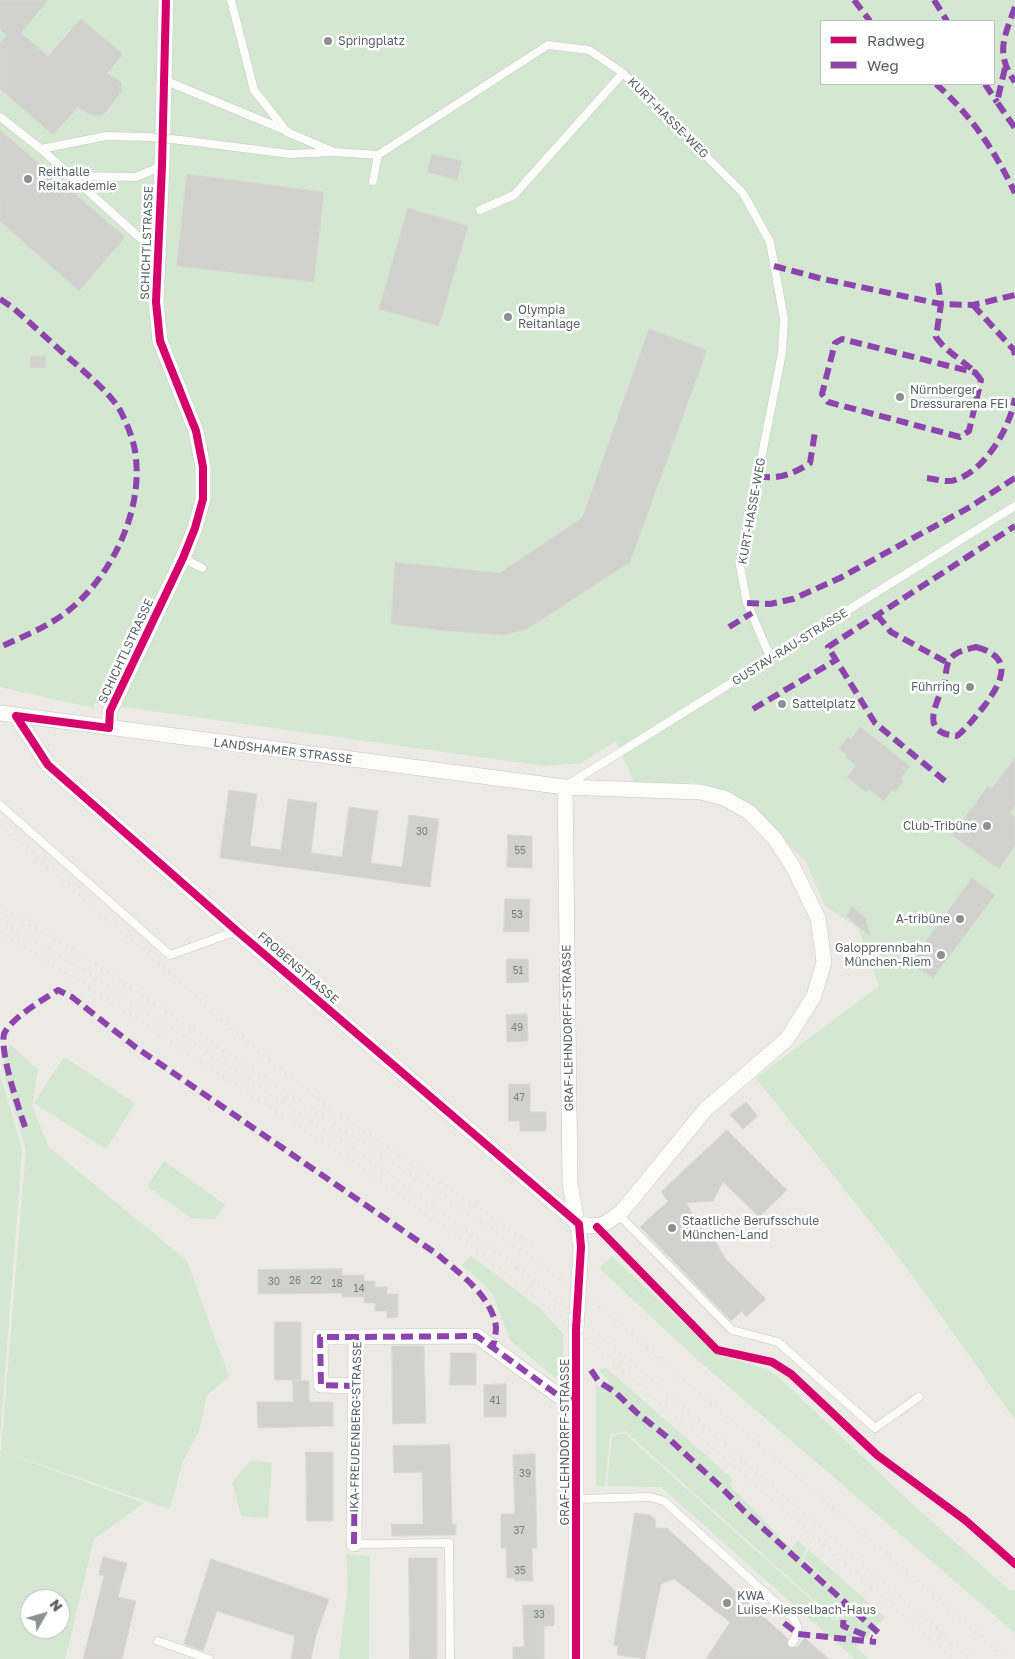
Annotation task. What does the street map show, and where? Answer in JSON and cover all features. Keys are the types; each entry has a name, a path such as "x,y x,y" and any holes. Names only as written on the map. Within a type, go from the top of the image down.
{"street":[{"name":"SCHICHTLSTRASSE","path":"109,728 110,711 183,558 195,528 203,499 203,467 196,430 160,341 156,302 166,0"},
{"name":"LANDSHAMER STRASSE","path":"0,713 565,787 700,792 724,798 750,812 774,839 793,867 818,918 824,962 814,996 787,1039 706,1109 620,1212 597,1227 579,1224"},
{"name":"FROBENSTRASSE","path":"16,716 48,764 237,931 579,1224"},
{"name":"GRAF-LEHNDORFF-STRASSE","path":"565,787 570,1182 579,1224 581,1247 576,1328 576,1659"},
{"name":"IKA-FREUDENBERG-STRASSE","path":"354,1544 356,1337 477,1336 559,1396 576,1400"},
{"path":"356,1337 320,1337 321,1385 356,1386"}],"lane":[{"path":"231,0 254,90 287,132"},
{"name":"KURT-HASSE-WEG","path":"378,155 548,45 589,50 623,73 743,193 770,242 784,319 782,353 740,566 747,603 771,659"},
{"path":"480,210 514,195 623,73"},
{"path":"164,80 334,152"},
{"path":"0,117 41,149 140,238 158,250"},
{"path":"41,149 106,136 180,140 290,154 334,152 378,155 373,181"},
{"path":"72,176 136,177 162,166"},
{"name":"GUSTAV-RAU-STRASSE","path":"565,787 1015,506"},
{"path":"183,558 202,568"},
{"path":"0,805 170,955 237,931"},
{"path":"620,1212 732,1330 778,1342 875,1428 919,1397"},
{"path":"577,1499 650,1497 664,1501 794,1619 798,1626 798,1634 792,1643"},
{"name":"IKA-FREUDENBERG-STRASSE","path":"354,1544 449,1543 450,1659"},
{"path":"158,1641 209,1659"}],"green space":[{"name":"Olympia Reitanlage","path":"0,0 1015,0 1015,1420 907,1268 756,1078 879,986 858,928 825,906 806,862 754,809 726,791 692,782 635,785 616,741 581,763 544,766 95,703 93,708 0,687"},
{"path":"10,1044 38,1070 32,1106 49,1147 187,1261 229,1377 207,1395 199,1431 182,1463 170,1509 1,1451 26,1150 2,1067"},
{"path":"64,1057 135,1103 106,1149 34,1103"},
{"path":"0,1074 22,1150 0,1438"},
{"path":"164,1161 225,1205 215,1219 191,1218 147,1186"},
{"path":"471,1256 541,1309 563,1334 564,1374 555,1378 510,1340 492,1292 462,1265"},
{"path":"612,1256 716,1354 769,1370 911,1503 1009,1590 1015,1590 1015,1633 700,1362 599,1268"},
{"path":"606,1368 733,1479 730,1485 791,1549 798,1540 807,1549 801,1558 851,1605 835,1619 625,1431 610,1435 605,1487 596,1486 596,1385 606,1390 608,1379 598,1370"},
{"path":"624,1433 835,1621 853,1606 803,1558 809,1550 885,1617 856,1647 869,1659 855,1659 661,1487 607,1486 612,1436"},
{"path":"0,1451 144,1503 94,1539 70,1638 70,1589 20,1589 20,1639 70,1639 65,1659 0,1659"},
{"path":"251,1460 272,1463 268,1518 241,1516 232,1482"},
{"path":"346,1554 370,1556 369,1659 339,1659 348,1586"}],"building":[{"path":"0,0 48,0 21,33 48,56 81,19 123,54 107,73 121,82 122,91 105,113 100,116 91,115 78,107 53,135 0,89 0,43 7,35 0,30"},
{"name":"Reithalle Reitakademie","path":"0,130 125,237 79,291 0,221"},
{"path":"432,154 462,161 457,180 427,172"},
{"path":"187,174 324,192 314,282 177,266"},
{"path":"408,208 468,226 439,326 379,309"},
{"path":"649,329 707,350 630,562 527,629 504,635 446,631 391,624 395,562 500,573 582,518"},
{"path":"45,356 46,368 30,368 30,357"},
{"path":"860,727 910,766 901,778 904,781 895,792 892,790 884,801 869,789 866,792 847,777 856,766 845,757 847,754 839,749 848,737 851,739"},
{"name":"Club-Tribüne","path":"1015,758 1015,806 1010,813 1015,817 1015,846 999,869 952,835 988,786 991,789"},
{"path":"229,790 257,794 250,846 281,850 288,799 317,803 311,853 342,857 349,807 378,811 371,863 402,867 409,815 439,819 430,887 220,858"},
{"path":"508,835 532,836 532,868 507,867"},
{"name":"A-tribüne","path":"972,878 995,895 933,978 911,963"},
{"path":"505,899 530,899 529,932 504,932"},
{"path":"852,907 865,917 871,937 846,916"},
{"path":"507,959 528,959 529,982 507,983"},
{"path":"527,1014 528,1041 507,1042 506,1015"},
{"path":"509,1084 530,1084 530,1112 546,1112 546,1131 520,1131 520,1121 509,1121"},
{"path":"746,1102 758,1116 743,1129 730,1115"},
{"name":"Staatliche Berufsschule München-Land","path":"727,1130 787,1190 759,1217 723,1182 713,1201 686,1203 702,1229 710,1232 725,1258 766,1299 746,1317 742,1311 731,1321 640,1227 668,1201 661,1192"},
{"path":"342,1269 342,1275 364,1275 364,1281 375,1281 375,1287 387,1287 387,1294 398,1294 398,1317 387,1318 387,1311 375,1311 375,1303 364,1303 364,1297 342,1297 342,1293 258,1294 258,1270"},
{"path":"275,1322 301,1322 301,1380 275,1380"},
{"path":"392,1346 424,1346 426,1423 393,1424"},
{"path":"451,1353 476,1353 476,1385 450,1385"},
{"path":"293,1380 309,1381 309,1402 333,1402 333,1426 258,1428 257,1402 293,1402"},
{"path":"506,1384 506,1417 484,1417 484,1385"},
{"path":"450,1445 452,1524 456,1524 456,1535 392,1536 391,1524 423,1524 422,1472 394,1473 393,1446"},
{"path":"306,1452 333,1452 333,1521 307,1521"},
{"path":"535,1454 537,1548 532,1548 533,1581 515,1581 515,1578 507,1578 506,1548 501,1548 501,1514 515,1514 513,1455"},
{"name":"KWA Luise-Kiesselbach-Haus","path":"635,1513 650,1515 656,1520 655,1528 667,1528 788,1639 789,1647 797,1647 805,1638 829,1659 706,1659 730,1622 674,1579 661,1584 645,1659 617,1655 618,1646 614,1645"},
{"path":"103,1557 127,1563 118,1597 136,1601 122,1659 83,1659 104,1576 99,1575"},
{"path":"409,1558 437,1558 437,1659 410,1659"},
{"path":"211,1559 329,1599 316,1636 311,1659 291,1659 295,1636 217,1611 203,1651 184,1644"},
{"path":"523,1605 554,1605 554,1626 544,1626 544,1659 513,1659 513,1647 524,1647"}],"railway":[{"path":"0,825 270,1061 327,1106 536,1247"},
{"path":"0,906 89,960 492,1229 605,1311 1007,1659"},
{"path":"0,920 83,970 362,1155 517,1267 622,1354 971,1659"},
{"path":"0,932 80,982 356,1164 472,1247 576,1329 954,1659"}],"marked path":[{"path":"854,0 869,20"},
{"path":"934,0 946,20"},
{"path":"1015,7 1003,45 1005,62 1015,82"},
{"path":"1005,68 997,102 1015,128"},
{"path":"937,85 960,108 981,134 1015,193"},
{"path":"986,85 997,102"},
{"path":"774,266 823,279 941,304 973,305 1015,295"},
{"path":"938,283 941,304 936,337 946,349 971,368 976,374 981,380 969,431 960,437 828,402 822,394 835,343 842,339 977,373"},
{"path":"0,299 12,307 107,393 117,405 126,423 133,441 136,459 134,502 128,524 119,545 95,584 80,600 57,619 0,647"},
{"path":"973,305 1014,350 1015,357"},
{"path":"927,478 952,481 976,468 986,458 1002,435 1015,398"},
{"path":"758,476 779,477 810,463 815,432"},
{"path":"747,603 770,604 793,599 840,578 970,507 1015,478"},
{"path":"945,781 875,723 828,647 1015,526"},
{"path":"729,627 752,613"},
{"path":"877,615 891,632 948,663"},
{"path":"976,647 988,651 1000,663 1002,670 997,687 965,729 957,736 945,734 937,729 933,716 945,680 948,664 957,653 976,647"},
{"path":"753,709 836,660"},
{"path":"25,1127 7,1066 3,1043 4,1034 21,1015 58,990 72,997 134,1046 437,1254 464,1277 488,1305 496,1327 493,1347"},
{"path":"354,1544 356,1337 477,1336 559,1396 576,1399"},
{"path":"356,1337 320,1337 321,1385 356,1386"},
{"path":"591,1370 599,1382 615,1392 667,1437 744,1511 882,1636"},
{"path":"845,1602 843,1626 872,1638"},
{"path":"784,1623 798,1634 876,1642"}],"cycle path":[{"path":"16,716 109,728 110,711 183,558 195,528 203,499 203,467 196,431 160,341 156,302 166,0"},
{"path":"16,716 48,765 237,931 579,1224 581,1247 576,1329 576,1659"},
{"path":"597,1227 717,1350 772,1362 791,1374 877,1455 965,1520 1015,1564"}],"place":[{"name":"Springplatz","path":"328,41"},
{"name":"Reithalle Reitakademie","path":"28,179"},
{"name":"Olympia Reitanlage","path":"508,317"},
{"name":"Nürnberger Dressurarena FEI","path":"900,397"},
{"name":"Führring","path":"970,687"},
{"name":"Sattelplatz","path":"782,704"},
{"name":"Club-Tribüne","path":"987,826"},
{"name":"A-tribüne","path":"960,919"},
{"name":"Galopprennbahn München-Riem","path":"941,955"},
{"name":"Staatliche Berufsschule München-Land","path":"672,1228"},
{"name":"KWA Luise-Kiesselbach-Haus","path":"727,1603"}]}
